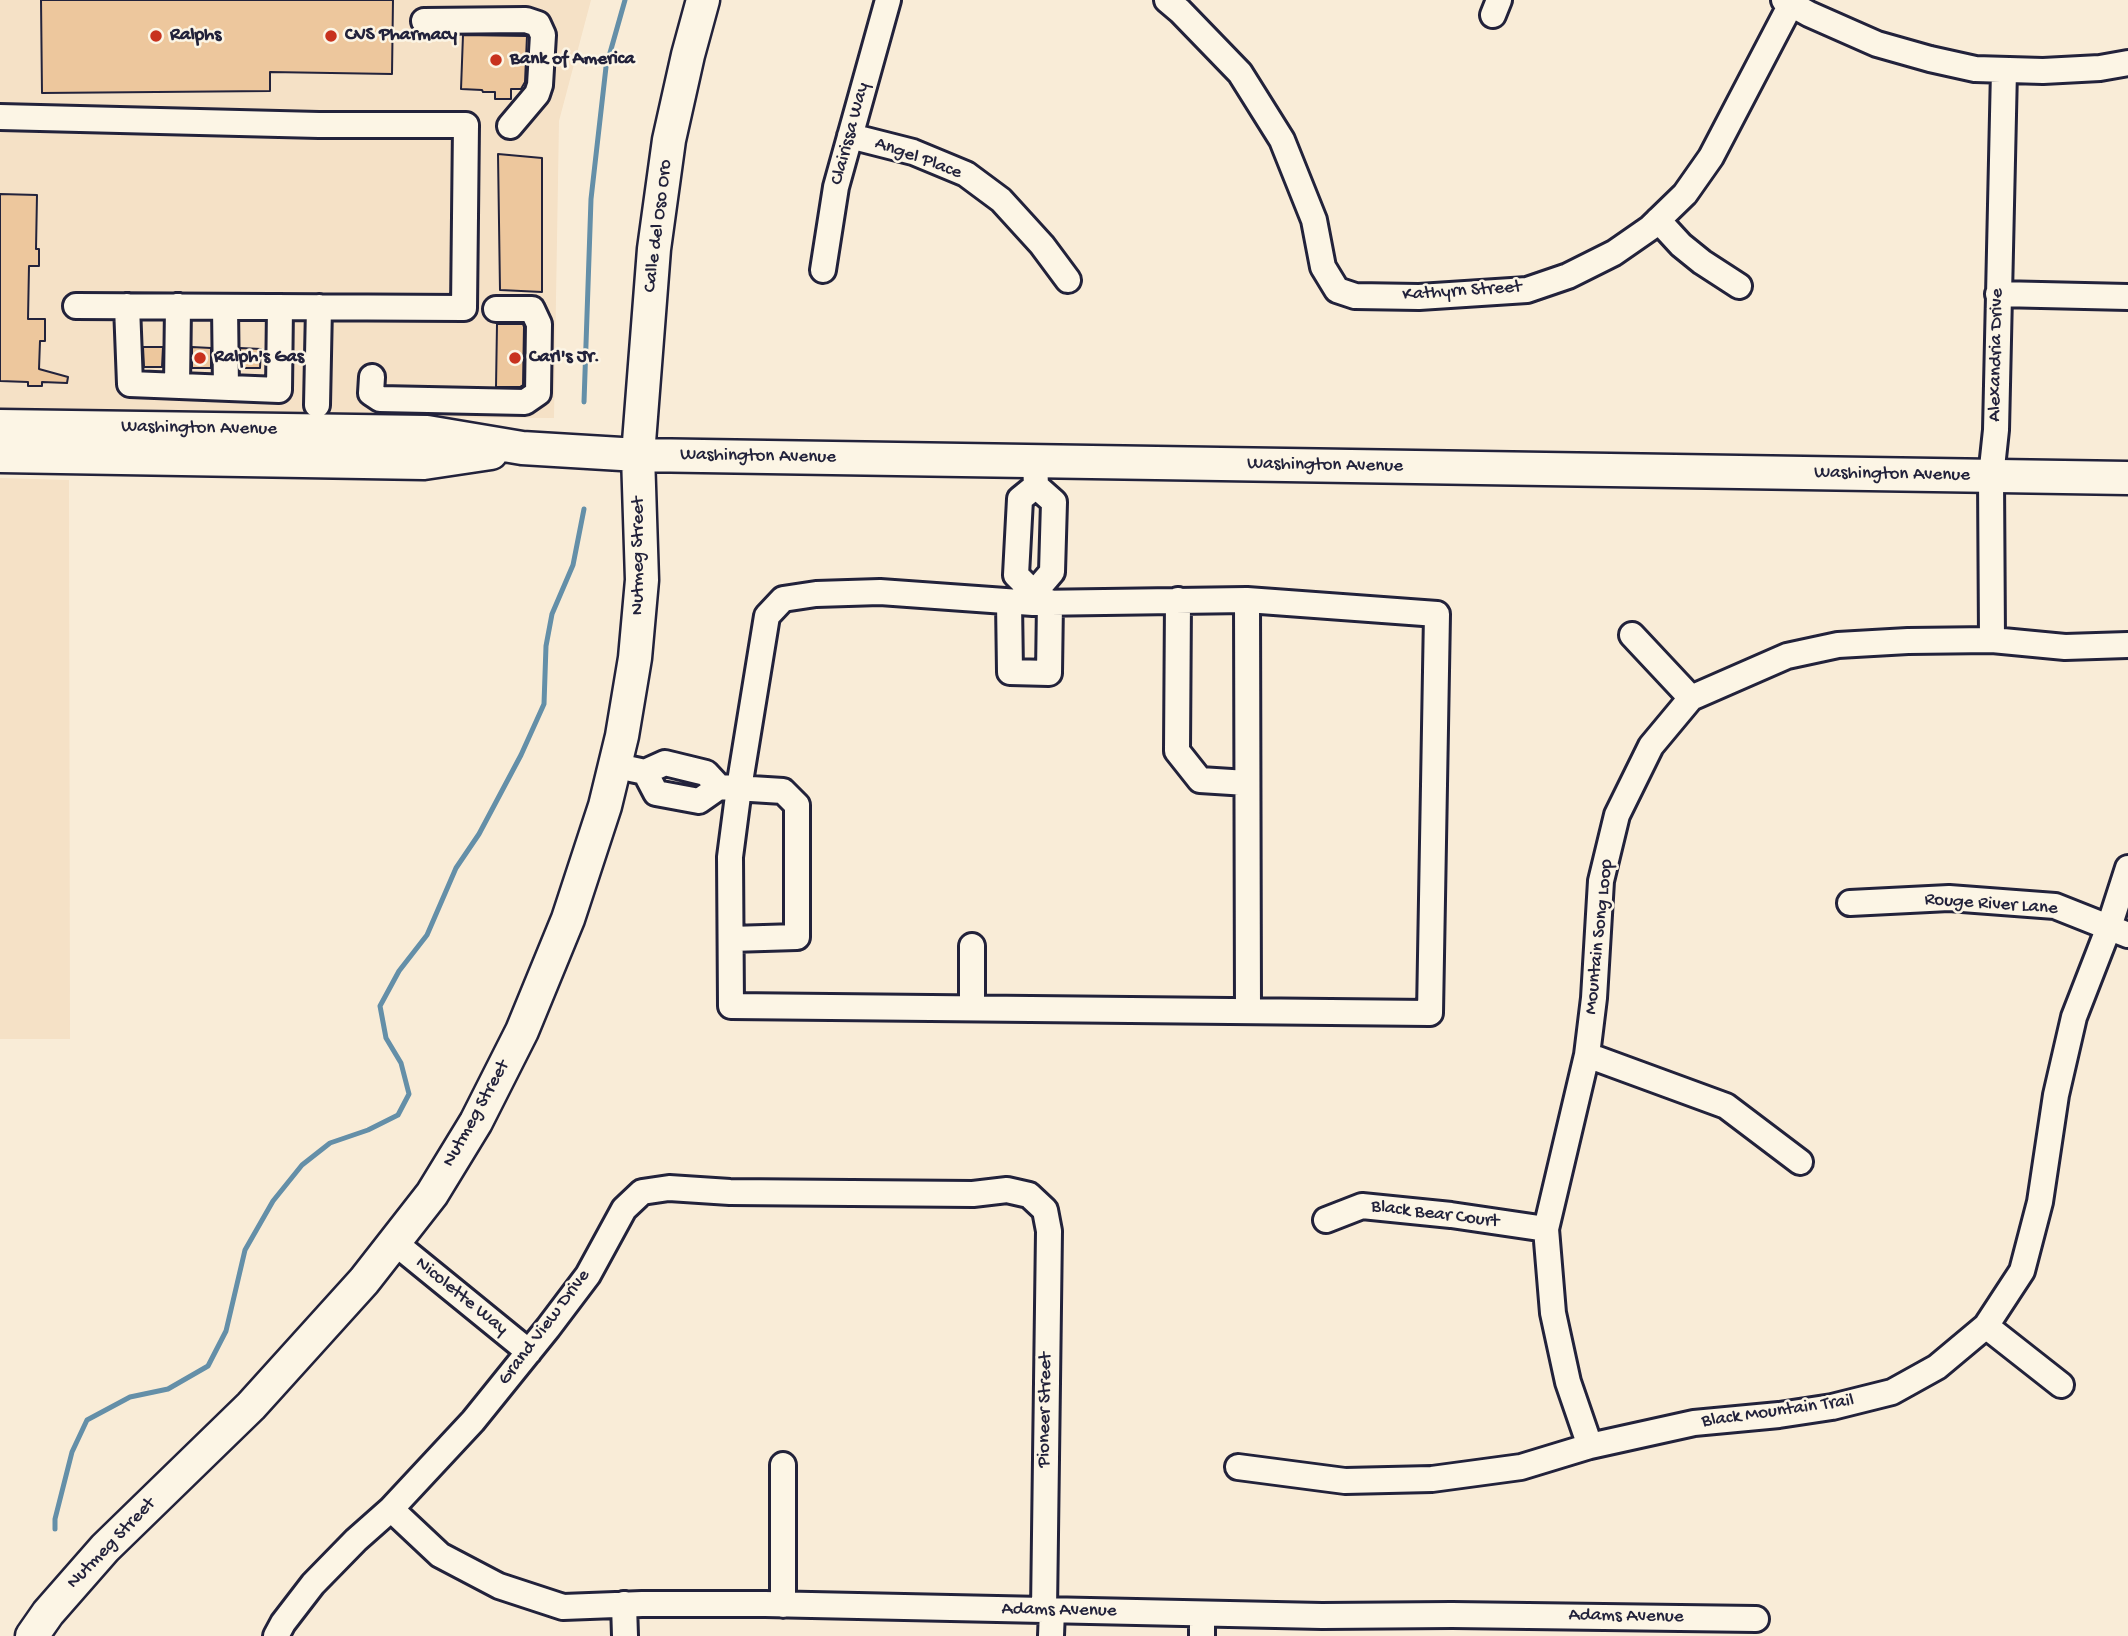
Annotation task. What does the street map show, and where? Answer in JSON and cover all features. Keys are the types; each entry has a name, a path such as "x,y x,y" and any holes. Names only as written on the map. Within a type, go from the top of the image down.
{"main road":[{"name":"Calle del Oso Oro","path":"638,455 654,249 669,140 688,55 704,0"},
{"name":"Washington Avenue","path":"0,426 167,428 317,418 522,448 1035,473 2128,478"},
{"path":"184,458 211,447 279,447 310,442 317,418"},
{"path":"44,457 64,447 139,444 167,428"},
{"name":"Washington Avenue","path":"0,456 424,463 522,448"},
{"name":"Nutmeg Street","path":"32,1636 48,1613 105,1548 251,1406 364,1281 432,1194 476,1122 522,1031 568,919 605,806 630,769 622,736 635,658 642,580 638,455"}],"street":[{"name":"Clairissa Way","path":"822,270 836,187 888,0"},
{"name":"Kathyrn Street","path":"1167,0 1180,10 1240,73 1282,140 1314,220 1322,267 1338,290 1354,296 1419,297 1527,290 1568,276 1614,253 1650,228 1685,194 1711,157 1737,112 1788,2"},
{"path":"1788,2 1808,14 1877,44 1975,69 2043,71 2128,64"},
{"path":"424,21 526,20 538,24 543,35 540,85 537,94 510,126"},
{"name":"Alexandria Drive","path":"1992,640 1991,477 1996,430 2004,70"},
{"path":"0,117 319,125 466,125 464,308 76,306"},
{"name":"Angel Place","path":"850,136 913,152 966,174 1001,200 1042,245 1068,280"},
{"path":"1658,220 1681,245 1739,286"},
{"path":"1998,294 2128,297"},
{"path":"127,306 130,384 279,390 280,307"},
{"path":"177,386 178,306"},
{"path":"225,307 226,388"},
{"path":"317,418 318,307"},
{"path":"372,377 372,393 380,399 525,402 538,393 539,324 533,309 496,309"},
{"path":"1009,602 1010,672 1049,673 1039,599 1052,572 1054,502 1035,473 1020,499 1016,575 1039,599"},
{"path":"1017,554 1052,555"},
{"path":"880,592 1009,602 1039,599 1247,600 1437,614 1430,1013 731,1006 729,787 767,616 783,599 816,594 880,592"},
{"path":"1178,600 1177,751 1200,780 1247,783"},
{"path":"1247,600 1248,1011"},
{"path":"1632,635 1691,698"},
{"name":"Mountain Song Loop","path":"1590,1446 1567,1381 1553,1313 1546,1229 1587,1055 1594,998 1601,881 1617,815 1651,746 1691,698 1787,656 1838,645 1992,640 2065,647 2128,645"},
{"path":"630,769 665,763 706,773 729,787 783,790 797,804 797,937 731,939"},
{"path":"678,797 685,768"},
{"path":"630,769 656,793 699,802 729,787"},
{"name":"Black Mountain Trail","path":"1238,1467 1345,1481 1433,1479 1521,1467 1590,1446 1694,1423 1832,1407 1892,1392 1937,1367 1986,1326 2022,1271 2040,1202 2056,1095 2074,1017 2118,931 2128,868"},
{"name":"Rouge River Lane","path":"1850,903 1949,898 2055,906 2118,931"},
{"path":"972,946 972,1008"},
{"path":"1587,1055 1726,1106 1800,1162"},
{"name":"Grand View Drive","path":"276,1636 282,1623 313,1584 391,1509 473,1420 588,1275 624,1209 642,1192 669,1188 730,1192 972,1194 1007,1190 1029,1195 1045,1210"},
{"name":"Black Bear Court","path":"1326,1220 1362,1206 1451,1215 1546,1229"},
{"name":"Pioneer Street","path":"1045,1210 1049,1231 1048,1610 1051,1636"},
{"name":"Nicolette Way","path":"394,1242 529,1352"},
{"path":"1986,1326 2061,1385"},
{"path":"783,1465 783,1605"},
{"name":"Adams Avenue","path":"391,1509 440,1555 499,1586 563,1607 624,1604 1048,1610 1163,1625 1522,1626 1756,1619"},
{"path":"624,1604 625,1636"}],"shaded area":[{"path":"0,0 591,0 559,121 554,418 0,415"},
{"path":"0,478 69,480 70,1039 0,1039"}],"building":[{"name":"Ralphs","path":"41,0 393,0 392,74 270,72 270,91 42,93"},
{"name":"Bank of America","path":"463,35 527,36 525,82 521,89 511,89 511,99 495,99 495,92 461,89"},
{"path":"498,154 542,158 542,292 500,290"},
{"path":"0,194 37,195 36,249 39,249 39,266 29,266 28,319 45,319 45,341 40,341 39,369 68,377 67,383 42,382 42,386 28,386 28,382 0,381"},
{"name":"Carl's Jr.","path":"497,324 523,324 523,385 520,387 496,387"},
{"path":"143,347 163,347 162,367 144,367"},
{"path":"192,347 211,348 211,368 192,368"},
{"path":"240,348 261,349 260,368 241,368"}],"waterway":[{"path":"584,402 591,199 606,67 625,0"},
{"path":"55,1529 55,1519 72,1452 87,1420 130,1397 168,1389 208,1366 226,1331 245,1250 273,1201 302,1165 330,1143 368,1130 398,1115 409,1094 401,1063 386,1038 380,1006 399,971 427,935 456,868 479,834 521,755 544,704 546,646 552,614 573,565 584,509"}],"place":[{"name":"Ralphs","path":"156,36"},
{"name":"CVS Pharmacy","path":"331,36"},
{"name":"Bank of America","path":"496,60"},
{"name":"Ralph's Gas","path":"200,358"},
{"name":"Carl's Jr.","path":"515,358"}]}
